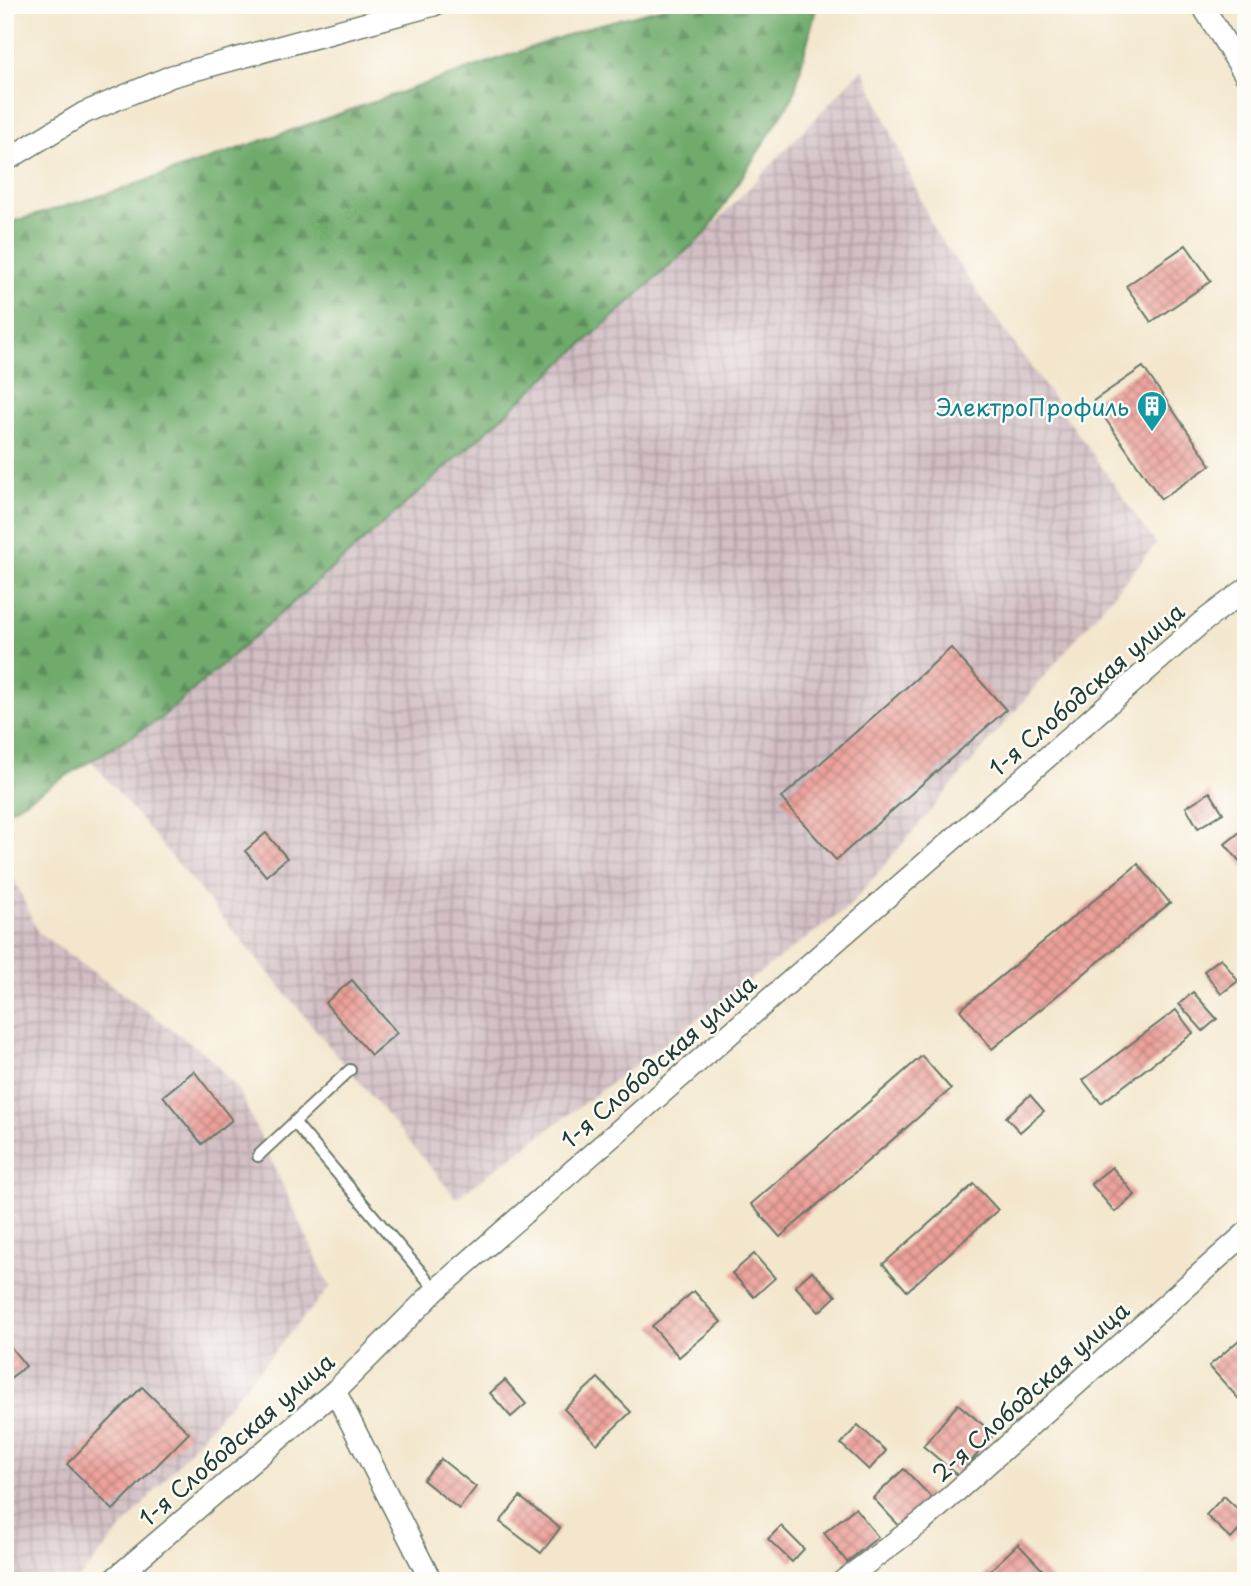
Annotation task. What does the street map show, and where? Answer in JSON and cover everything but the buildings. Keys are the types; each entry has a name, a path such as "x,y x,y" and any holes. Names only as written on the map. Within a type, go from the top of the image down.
{"street":[{"path":"5,161 84,113 172,76 434,5"},
{"path":"1202,5 1246,76"},
{"name":"1-я Слободская улица","path":"112,1581 335,1391 436,1290 1190,632 1246,589"},
{"name":"2-я Слободская улица","path":"843,1581 923,1521 1246,1233"},
{"path":"335,1391 431,1581"}],"lane":[{"path":"258,1156 350,1070"},
{"path":"294,1122 436,1290"}],"shaded area":[{"path":"863,68 934,230 1156,544 850,906 456,1198 91,760 160,719 474,443 707,232"},
{"path":"5,859 38,932 207,1055 239,1091 330,1287 77,1581 5,1581"}],"green space":[{"path":"673,5 817,5 793,97 707,232 401,508 160,719 5,813 5,224 116,191 593,26"}],"place":[{"name":"ЭлектроПрофиль","path":"1152,433"}]}
